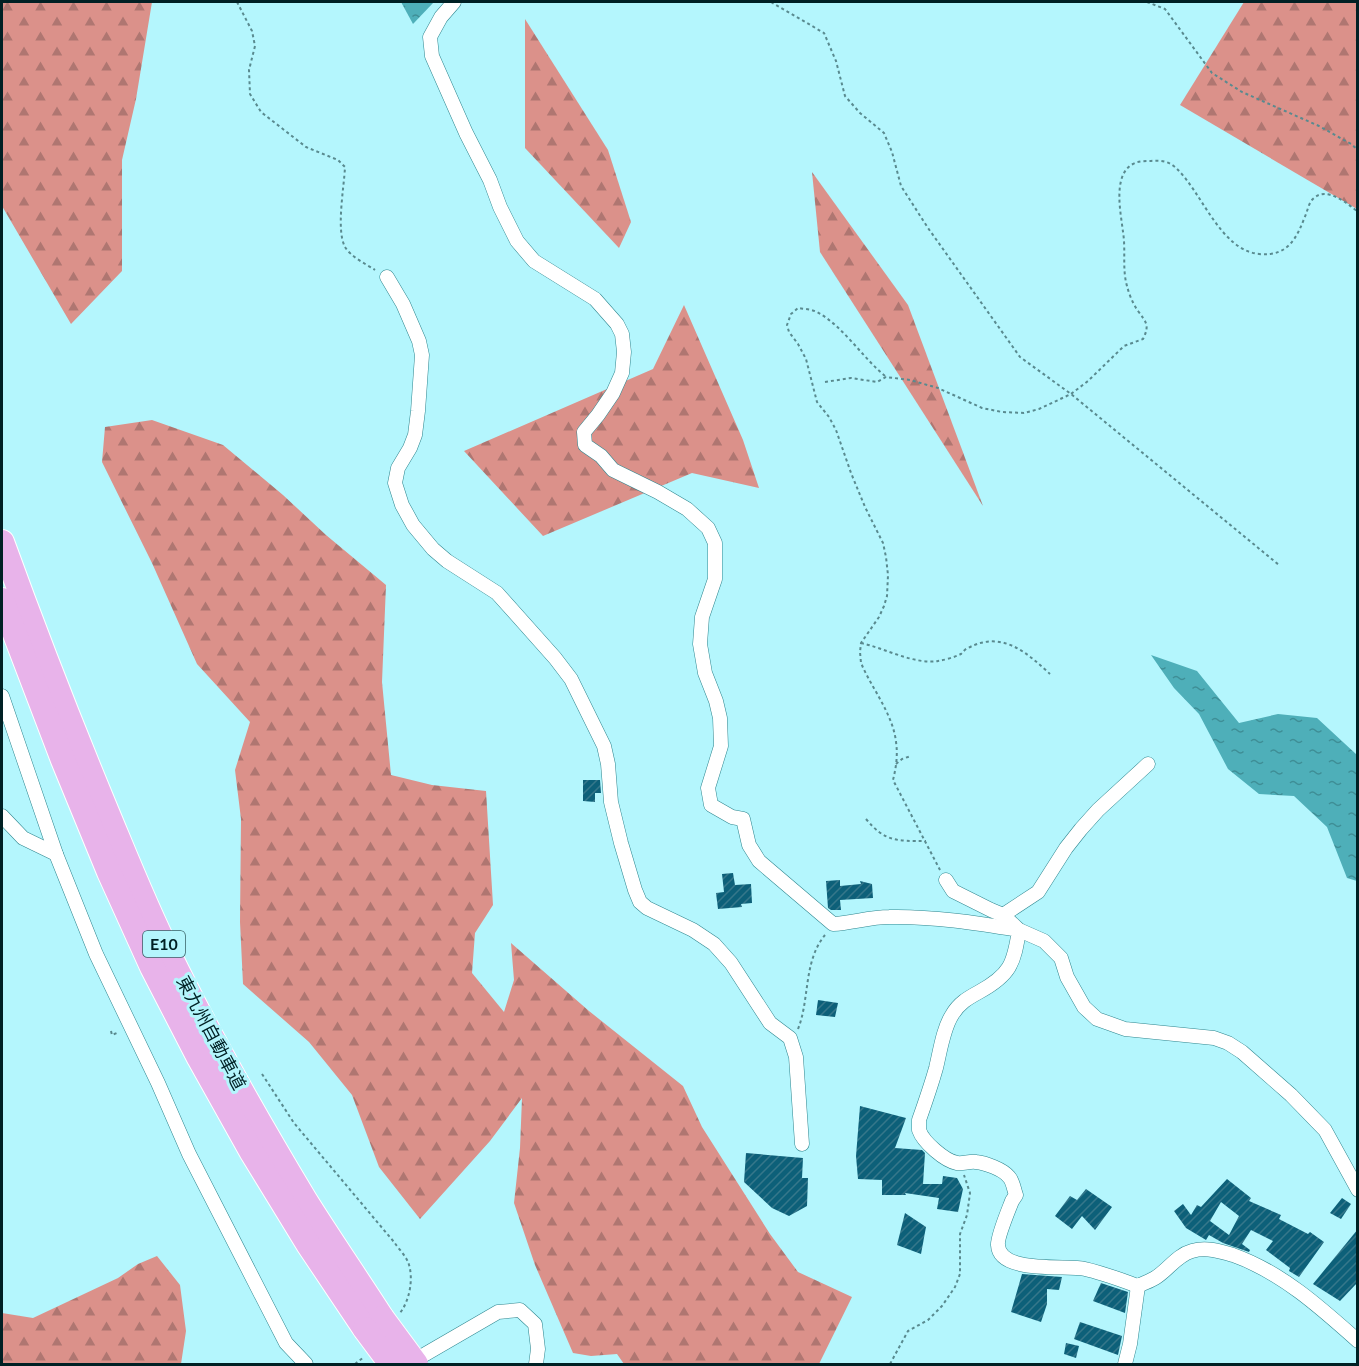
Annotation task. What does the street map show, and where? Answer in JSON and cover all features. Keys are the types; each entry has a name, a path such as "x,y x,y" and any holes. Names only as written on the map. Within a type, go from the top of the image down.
{"highway":[{"name":"東九州自動車道","path":"2,542 81,749 169,953 222,1057 379,1329 391,1365"},
{"name":"東九州自動車道","path":"2,600 109,873 152,967 199,1058 251,1151 308,1244 379,1329 416,1365"}],"street":[{"path":"454,2 441,16 430,37 432,56 517,241 534,261 595,299 617,324 622,334 624,351 622,373 613,393 584,432 585,445 601,456 613,470 687,509 708,528 715,543 715,579 702,617 700,644 705,673 720,718 721,746 708,788 711,805 732,817 743,819 749,844 759,861 833,924 891,917 934,919 1019,930 1044,941 1060,958 1067,977 1084,1007 1097,1019 1125,1029 1214,1038 1228,1043 1242,1052 1291,1095 1325,1130 1358,1190"},
{"path":"387,277 407,313 422,355 415,435 398,468 395,483 402,505 412,525 433,549 447,561 497,593 571,679 604,746 611,802 621,843 640,902 647,908 693,930 714,944 731,963 770,1023 790,1038 796,1057 802,1144"},
{"path":"2,696 56,854 96,954 158,1083 189,1154 286,1343 306,1365"},
{"path":"1003,915 1038,892 1081,829 1148,764"},
{"path":"2,816 23,838 56,854"},
{"path":"946,880 953,891 1003,915 1019,930"},
{"path":"1019,930 1015,956 1006,973 993,984 964,1000 950,1018 919,1120 922,1136 947,1159 958,1163 974,1162 989,1166 1010,1178 1016,1195 998,1244 1000,1253 1007,1260 1025,1266 1072,1267 1138,1286 1156,1277 1171,1263 1191,1251 1218,1250 1252,1262 1280,1278 1324,1310 1358,1341"},
{"path":"1125,1365 1138,1286"},
{"path":"408,1365 498,1312 520,1310 535,1324 536,1365"}],"path":[{"path":"237,2 252,31 255,46 249,70 250,94 261,112 306,147 339,160 345,167 340,232 346,249 387,277"},
{"path":"771,2 824,33 836,61 845,96 860,113 884,133 892,152 901,186 928,228 1020,357 1071,394 1279,565"},
{"path":"1147,2 1165,9 1212,73 1242,92 1319,126 1358,150"},
{"path":"825,382 851,378 877,382 886,377 910,380 938,388 982,408 1002,412 1024,413 1040,409 1071,394 1124,346 1143,339 1146,332 1147,323 1137,310 1126,284 1125,246 1120,213 1120,188 1124,172 1131,165 1140,162 1162,160 1175,167 1224,234 1241,248 1252,253 1272,254 1292,243 1315,196 1335,197 1358,212"},
{"path":"886,377 830,322 815,311 798,308 791,314 787,325 789,332 806,359 817,402 836,430 865,507 883,543 888,575 887,596 879,617 861,643 861,663 892,725 897,743 893,780 946,880"},
{"path":"861,643 901,656 937,662 961,654 965,649 980,643 997,641 1008,643 1050,674"},
{"path":"896,764 911,756"},
{"path":"866,819 876,831 887,838 926,841"},
{"path":"790,1038 799,1029 810,968 819,942 833,924"},
{"path":"262,1074 294,1123 408,1261 411,1281 405,1307 379,1329 355,1365"},
{"path":"890,1365 908,1331 927,1320 942,1306 955,1287 960,1274 960,1234 967,1215 970,1194 966,1178 958,1163"}],"green space":[{"path":"2,2 152,2 136,99 122,160 122,271 71,324 2,206"},
{"path":"1244,2 1357,3 1357,209 1180,105"},
{"path":"525,19 608,150 631,222 619,248 525,148"},
{"path":"812,172 908,305 983,506 820,252"},
{"path":"684,305 743,440 759,488 692,473 543,536 464,451 653,369"},
{"path":"152,420 223,445 386,585 382,682 391,775 432,785 486,791 493,905 475,933 472,973 504,1012 514,980 511,943 589,1011 683,1086 702,1127 770,1234 798,1272 852,1297 819,1364 624,1364 617,1354 591,1356 573,1353 535,1265 514,1203 520,1148 522,1098 490,1141 420,1219 379,1167 352,1095 309,1042 243,984 240,922 241,819 235,770 250,722 197,664 152,563 102,462 105,427"},
{"path":"157,1256 180,1285 186,1331 181,1364 2,1364 2,1313 33,1318 118,1278 138,1264"}],"water":[{"path":"401,2 434,2 413,24"},
{"path":"1151,655 1197,671 1239,723 1278,714 1317,718 1357,755 1357,881 1347,878 1327,827 1294,796 1259,794 1228,769 1199,714 1174,688"}],"building":[{"path":"583,780 600,780 601,793 595,793 595,802 583,801"},
{"path":"733,873 735,885 751,884 752,903 741,904 742,907 718,909 716,893 724,892 722,874"},
{"path":"840,880 840,886 861,884 860,881 872,884 873,898 840,900 841,910 831,910 828,908 826,881"},
{"path":"818,1000 838,1003 835,1017 816,1015"},
{"path":"860,1106 906,1118 895,1148 922,1150 925,1153 923,1184 942,1184 943,1176 957,1178 963,1189 958,1212 937,1209 939,1198 905,1193 906,1195 882,1195 882,1180 858,1179 856,1156"},
{"path":"746,1153 803,1158 802,1178 808,1178 807,1206 789,1216 772,1208 744,1182"},
{"path":"1227,1179 1251,1198 1249,1201 1281,1215 1279,1219 1308,1234 1310,1232 1324,1242 1299,1277 1266,1250 1273,1241 1251,1230 1242,1244 1250,1250 1249,1252 1223,1243 1209,1235 1206,1240 1186,1228 1174,1211 1183,1204 1191,1215 1197,1205 1201,1207","holes":["1221,1202 1239,1216 1229,1235 1210,1221"]},
{"path":"1086,1189 1112,1207 1095,1230 1082,1216 1072,1229 1055,1216 1070,1196 1077,1200"},
{"path":"1342,1198 1351,1204 1341,1219 1330,1213"},
{"path":"905,1213 926,1227 921,1254 897,1245"},
{"path":"1358,1229 1358,1282 1340,1301 1313,1284"},
{"path":"1022,1274 1062,1277 1059,1290 1047,1289 1047,1304 1041,1322 1011,1312"},
{"path":"1101,1283 1128,1292 1125,1313 1093,1301"},
{"path":"1080,1322 1122,1336 1118,1355 1074,1339"},
{"path":"1066,1343 1079,1346 1076,1358 1064,1354"}]}
